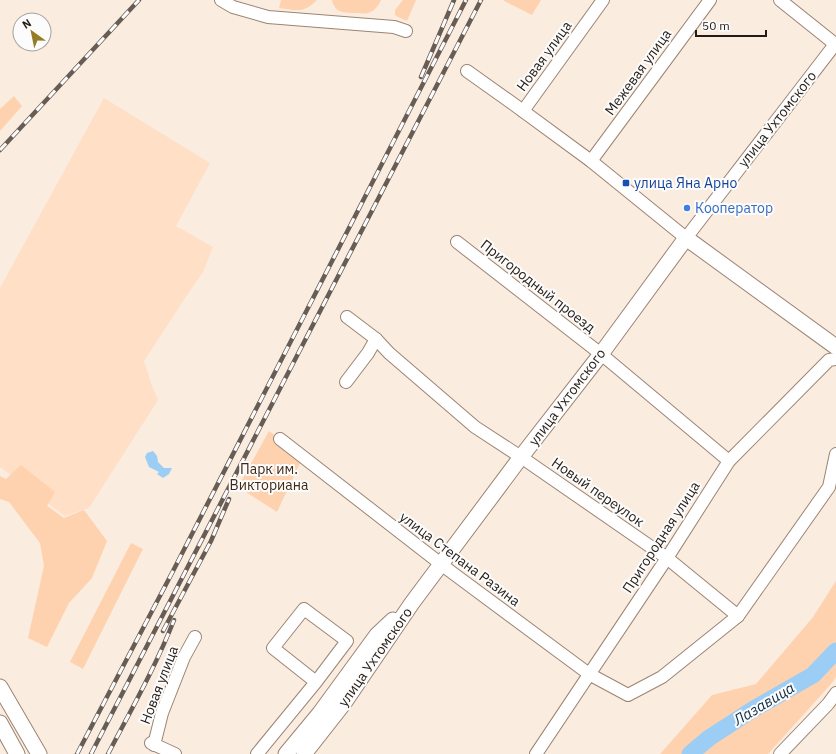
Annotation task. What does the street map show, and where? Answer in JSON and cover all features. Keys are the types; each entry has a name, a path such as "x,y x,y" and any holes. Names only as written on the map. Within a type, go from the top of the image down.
{"main road":[{"path":"686,238 836,346"},
{"name":"улица Ухтомского","path":"304,754 344,703 412,604 521,457 601,354 686,238"},
{"path":"286,754 320,713 377,635 412,604"},
{"path":"3,692 39,754"},
{"path":"0,723 17,754"}],"street":[{"path":"221,0 233,7 268,17 394,28 406,31"},
{"name":"Новая улица","path":"523,111 603,0"},
{"name":"Межевая улица","path":"591,161 710,0"},
{"path":"780,0 836,44"},
{"name":"улица Ухтомского","path":"686,238 836,44"},
{"path":"467,71 591,161 686,238"},
{"name":"Пригородный проезд","path":"457,242 601,354 729,461"},
{"name":"Новый переулок","path":"347,317 376,339 389,353 475,427 667,558 738,616"},
{"path":"346,382 368,353 376,339"},
{"name":"Пригородная улица","path":"536,754 667,558 729,461 829,360 836,359"},
{"name":"улица Степана Разина","path":"280,439 442,564 589,674 628,695 662,677 738,616"},
{"path":"738,616 829,486 836,454"},
{"path":"257,754 316,682 347,641 304,609 273,648 316,682"},
{"name":"Новая улица","path":"175,754 152,744 162,713 184,657 195,636"},
{"path":"780,754 832,708 836,693"}],"shaded area":[{"path":"104,98 210,163 176,226 213,247 203,272 144,361 158,400 89,508 65,516 0,467 0,288"}],"green space":[{"path":"281,0 317,0 304,9 295,10 279,8"},
{"path":"332,0 381,0 378,6 370,12 349,13 338,10 333,5"},
{"path":"403,0 416,0 407,21 395,15 395,10"},
{"path":"504,0 541,0 532,15"},
{"path":"14,96 22,106 0,131 0,109"},
{"name":"Парк им. Викториана","path":"269,431 303,457 277,512 238,487"},
{"path":"21,465 55,492 47,506 64,518 84,510 107,541 92,578 69,603 47,647 28,638 44,566 40,543 9,502 0,499 0,476 6,479"},
{"path":"131,543 143,549 83,669 70,662"},
{"path":"836,581 836,677 768,754 660,754 712,695 756,684 813,617"}],"water":[{"path":"153,451 157,456 158,462 164,468 172,468 169,474 163,478 157,474 159,472 149,467 145,457 147,453"}],"waterway":[{"name":"Лазавица","path":"690,754 709,738 752,710 813,675 836,651"}],"railway":[{"path":"0,150 139,0"},
{"path":"421,77 454,0"},
{"path":"77,754 172,573 466,0"},
{"path":"91,754 481,0"},
{"path":"163,631 211,541 229,499"},
{"path":"108,754 151,671 174,620"}],"place":[{"name":"улица Яна Арно","path":"626,183"},
{"name":"Кооператор","path":"687,208"}]}
